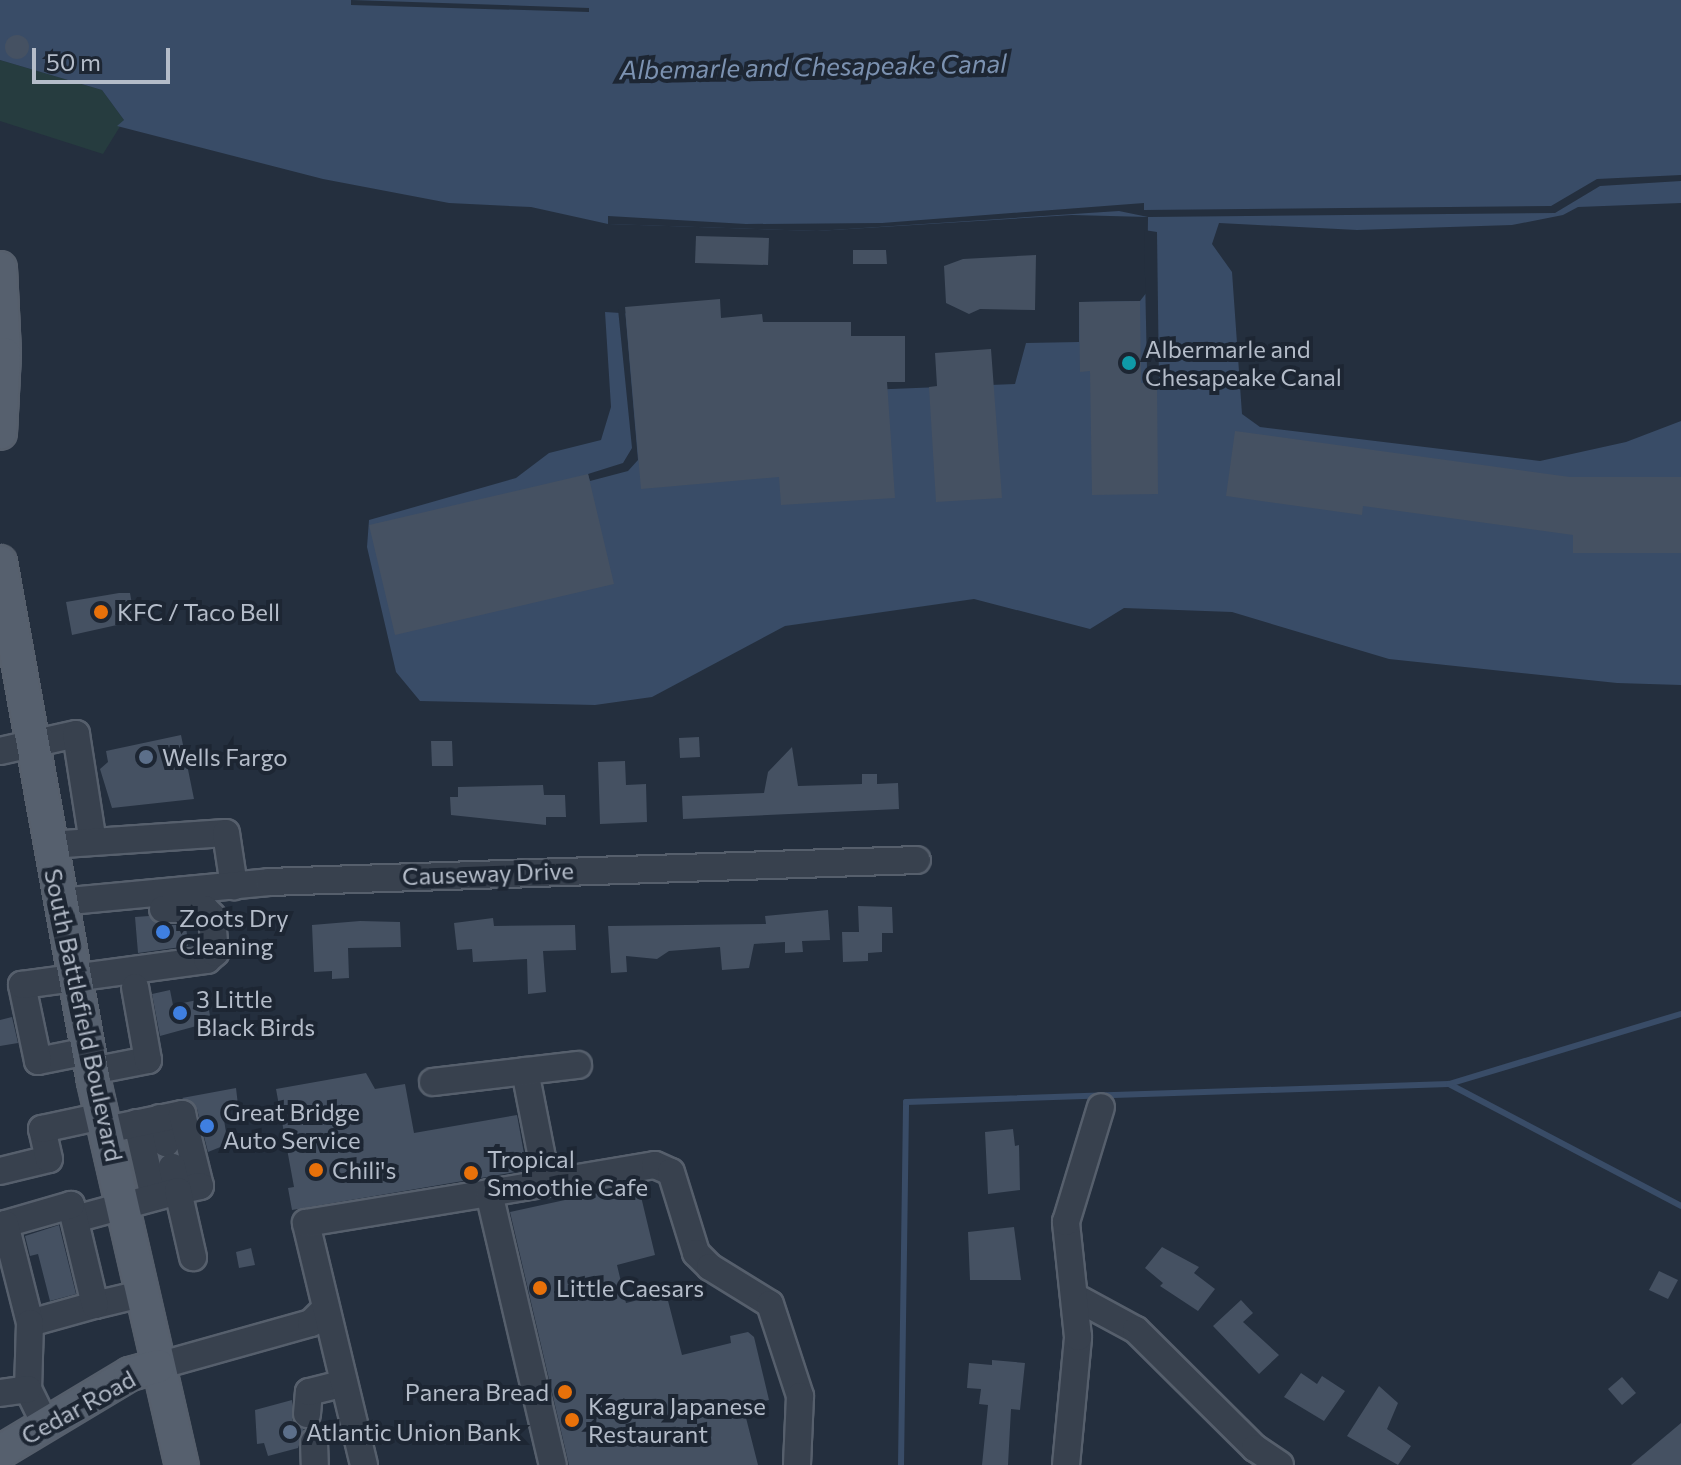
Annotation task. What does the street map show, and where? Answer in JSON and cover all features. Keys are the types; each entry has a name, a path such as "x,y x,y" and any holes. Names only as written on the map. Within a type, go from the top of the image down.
{"main road":[{"path":"0,268 4,354 0,433"},
{"name":"South Battlefield Boulevard","path":"0,562 16,749 49,845 104,1123 156,1163 145,1293 158,1366 182,1465"},
{"name":"Cedar Road","path":"0,1452 130,1374 158,1366"}],"street":[{"path":"16,749 76,734 93,842"},
{"path":"49,845 226,833 234,886"},
{"name":"Causeway Drive","path":"59,902 234,886 495,872 917,860"},
{"path":"130,895 135,910 205,909 212,916 215,953 207,960 73,974 11,986 38,1061 148,1060 135,987"},
{"path":"433,1082 578,1065"},
{"path":"525,1071 547,1183"},
{"path":"1066,1465 1078,1337 1067,1211 1101,1107"},
{"path":"0,1171 49,1159 42,1129 104,1123 156,1163 193,1257"},
{"path":"75,1219 156,1163"},
{"path":"364,1465 306,1223 655,1165 671,1172 696,1253 710,1267 770,1304 800,1396 797,1465"},
{"path":"489,1193 553,1465"},
{"path":"45,1424 28,1389 30,1323 10,1284 5,1224 71,1205 95,1305"},
{"path":"30,1323 145,1293"},
{"path":"1075,1297 1136,1330 1255,1448 1280,1465"},
{"path":"158,1366 311,1323 326,1308"},
{"path":"307,1414 309,1392 344,1383"},
{"path":"0,1393 28,1389"}],"green space":[{"path":"0,60 102,90 124,120 103,154 0,121"}],"water":[{"name":"Albermarle and Chesapeake Canal","path":"0,0 1681,0 1681,203 1578,207 1563,215 1512,225 1357,230 1219,223 1212,244 1232,272 1242,414 1260,427 1540,461 1626,442 1681,421 1681,685 1617,683 1389,659 1232,612 1124,608 1090,629 974,599 785,626 652,697 595,705 420,701 396,672 367,547 369,520 516,478 549,453 601,440 611,407 605,312 760,322 767,394 1015,384 1026,343 1079,342 1079,302 1140,301 1147,292 1148,217 1072,215 817,231 608,224 531,207 449,203 323,179 117,126 124,120 102,90 0,60"}],"pier":[{"path":"351,0 589,8 589,12 351,5"},
{"path":"1681,175 1681,181 1600,186 1555,213 1148,217 1119,211 817,231 608,224 608,216 746,224 882,223 1144,203 1144,210 1551,206 1597,179"},
{"path":"1144,230 1157,232 1159,383 1154,383 1147,368"},
{"path":"618,309 625,309 638,460 628,471 590,481 588,474 623,463 632,448"}],"building":[{"path":"17,35 26,38 29,47 26,56 17,59 8,56 5,47 8,38"},
{"path":"696,236 769,238 768,265 695,263"},
{"path":"853,250 886,250 887,264 853,264"},
{"path":"1036,255 1035,310 980,309 969,314 946,303 944,266 963,259"},
{"path":"720,299 721,318 762,314 763,322 851,322 851,336 905,336 905,382 887,382 895,498 781,505 779,477 641,489 625,307"},
{"path":"1140,301 1141,383 1157,383 1158,494 1092,495 1090,371 1080,372 1079,302"},
{"path":"991,349 1002,498 936,502 929,387 937,386 935,353"},
{"path":"1235,431 1570,477 1681,477 1681,553 1573,553 1573,535 1363,506 1362,515 1226,496"},
{"path":"588,474 614,584 395,635 369,525"},
{"name":"KFC / Taco Bell","path":"130,593 135,621 72,635 66,602"},
{"name":"Wells Fargo","path":"181,735 194,799 112,808 100,769 108,762 106,751"},
{"path":"699,737 700,757 680,758 679,738"},
{"path":"431,741 452,741 453,766 432,766"},
{"path":"792,747 798,786 862,784 862,774 877,774 877,784 898,783 899,809 683,819 682,796 764,793 768,772"},
{"path":"625,761 626,785 646,784 647,822 600,824 598,762"},
{"path":"543,785 544,795 565,795 566,817 546,817 546,825 451,815 450,797 458,797 458,787"},
{"path":"858,906 892,907 893,933 882,933 882,952 868,953 868,961 843,962 842,932 859,932"},
{"path":"828,910 830,940 802,941 803,952 785,953 785,942 754,944 749,968 722,970 720,947 669,951 657,959 626,956 627,972 611,973 608,926 766,924 765,916"},
{"name":"Zoots Dry Cleaning","path":"149,916 162,925 186,925 188,946 138,953 135,917"},
{"path":"493,918 494,926 575,925 576,950 543,951 546,992 528,994 527,959 473,962 472,949 457,950 454,923"},
{"path":"400,922 401,947 348,948 349,978 332,979 332,971 314,972 312,925"},
{"name":"3 Little Black Birds","path":"170,990 173,1005 207,998 211,1022 160,1036 152,994"},
{"path":"12,1017 18,1043 0,1046 0,1020"},
{"path":"366,1073 375,1089 405,1084 414,1133 517,1115 527,1170 292,1210 288,1188 294,1187 276,1089"},
{"name":"Great Bridge Auto Service","path":"236,1088 238,1105 222,1108 228,1144 208,1152 197,1109 182,1098"},
{"path":"1013,1129 1015,1146 1019,1145 1020,1190 988,1194 985,1132"},
{"path":"638,1184 655,1255 617,1265 626,1303 666,1293 682,1355 731,1343 730,1336 748,1332 754,1337 769,1400 743,1406 758,1465 569,1465 510,1212"},
{"path":"59,1225 76,1294 50,1301 38,1254 30,1256 25,1236"},
{"path":"1014,1227 1021,1280 970,1280 968,1232"},
{"path":"1162,1247 1199,1267 1194,1273 1215,1289 1198,1311 1160,1286 1163,1283 1145,1268"},
{"path":"251,1248 255,1265 239,1268 236,1252"},
{"path":"1659,1271 1678,1280 1668,1299 1649,1290"},
{"path":"1241,1300 1253,1313 1243,1322 1279,1355 1259,1374 1213,1326"},
{"path":"992,1360 1025,1363 1020,1410 1011,1409 1008,1465 982,1465 988,1405 979,1404 981,1389 967,1388 969,1363 992,1365"},
{"path":"1301,1373 1317,1384 1322,1376 1345,1391 1324,1421 1284,1397"},
{"path":"1622,1377 1636,1393 1622,1405 1608,1389"},
{"path":"1379,1386 1398,1403 1387,1429 1411,1446 1398,1465 1347,1436"},
{"name":"Atlantic Union Bank","path":"292,1400 292,1420 304,1430 298,1448 268,1456 264,1443 257,1444 255,1410"},
{"path":"1681,1423 1681,1465 1631,1465"}],"waterway":[{"path":"901,1465 906,1102 1449,1084 1681,1014"},
{"path":"1449,1084 1681,1206"}],"place":[{"name":"Albermarle and Chesapeake Canal","path":"1129,363"},
{"name":"KFC / Taco Bell","path":"101,612"},
{"name":"Wells Fargo","path":"146,757"},
{"name":"Zoots Dry Cleaning","path":"163,932"},
{"name":"3 Little Black Birds","path":"180,1013"},
{"name":"Great Bridge Auto Service","path":"207,1126"},
{"name":"Chili's","path":"316,1170"},
{"name":"Tropical Smoothie Cafe","path":"471,1173"},
{"name":"Little Caesars","path":"540,1288"},
{"name":"Panera Bread","path":"565,1392"},
{"name":"Kagura Japanese Restaurant","path":"572,1420"},
{"name":"Atlantic Union Bank","path":"290,1432"}],"water label":[{"name":"Albemarle and Chesapeake Canal","path":"813,66"}]}
